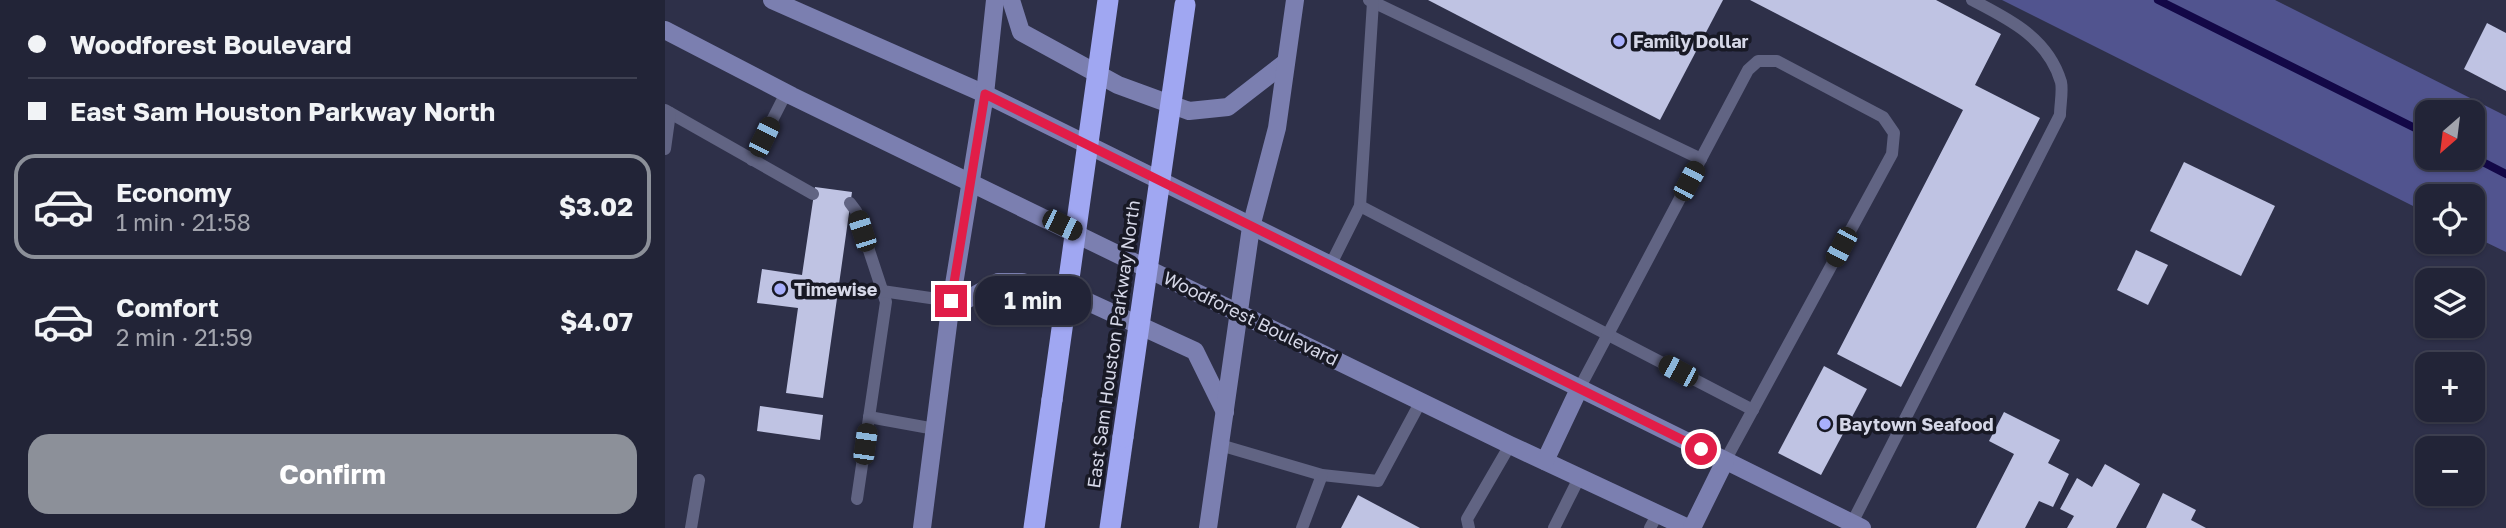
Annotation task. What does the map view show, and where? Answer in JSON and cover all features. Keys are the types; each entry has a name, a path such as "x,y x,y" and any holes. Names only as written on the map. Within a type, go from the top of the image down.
{"highway":[{"path":"1034,528 1108,0"},
{"name":"East Sam Houston Parkway North","path":"1110,528 1186,2"}],"main road":[{"path":"772,0 985,94 1857,526"},
{"path":"922,528 951,305 985,94 995,0"},
{"path":"1011,0 1021,32 1118,85 1189,111 1228,107 1286,62"},
{"path":"1208,528 1251,227 1277,128 1295,0"},
{"name":"Woodforest Boulevard","path":"665,30 786,93 1510,445 1580,476 1654,521 1690,528"},
{"path":"951,305 998,282 1022,282 1084,300 1195,351 1225,412"},
{"path":"1545,461 1579,389"},
{"path":"1690,528 1725,461"}],"lane":[{"path":"1857,526 2060,115 2061,84 2047,53 2019,24 1972,0"},
{"path":"1330,266 1360,206 1371,1 1701,159"},
{"path":"1579,389 1748,70 1758,61 1777,61 1884,117 1894,134 1892,154 1725,461"},
{"path":"752,160 786,93"},
{"path":"665,149 667,111 813,194"},
{"path":"850,203 856,211 886,302 857,499"},
{"path":"1360,206 1753,411"},
{"path":"882,291 951,305"},
{"path":"1220,445 1322,475 1378,481 1421,401"},
{"path":"869,416 935,429"},
{"path":"1469,528 1467,519 1510,445"},
{"path":"1303,528 1322,475"},
{"path":"1554,528 1580,476"},
{"path":"691,528 699,480"}],"shaded area":[{"path":"2002,0 2275,0 2474,100 2415,100 2415,170 2485,170 2485,105 2506,116 2506,252 2485,242 2485,184 2415,184 2415,207"}],"building":[{"path":"1428,0 1723,0 1660,120"},
{"path":"1750,0 1936,0 2001,34 1975,85 2040,118 1901,387 1837,354 1963,110"},
{"path":"2487,23 2506,33 2506,91 2464,69"},
{"path":"2184,162 2275,206 2241,276 2150,231"},
{"path":"815,187 852,192 823,398 786,393 798,308 757,303 762,269 802,275"},
{"path":"2136,250 2168,265 2148,305 2117,290"},
{"path":"1824,366 1867,389 1821,475 1778,453"},
{"path":"760,406 823,415 820,440 757,431"},
{"path":"2004,412 2060,440 2048,463 2069,474 2053,507 2039,501 2025,528 1976,528 2014,454 1989,441"},
{"path":"2105,464 2140,484 2116,528 2067,528 2074,516 2060,509 2077,478 2092,487"},
{"path":"2163,493 2196,510 2191,520 2206,528 2146,528"},
{"path":"1358,495 1420,528 1341,528"}],"waterway":[{"path":"2158,0 2415,128"},
{"path":"2485,163 2506,174"}],"place":[{"name":"Family Dollar","path":"1619,41"},
{"name":"Timewise","path":"780,289"},
{"name":"Baytown Seafood","path":"1825,424"}],"route":[{"path":"951,301 985,94 1701,449"}]}
